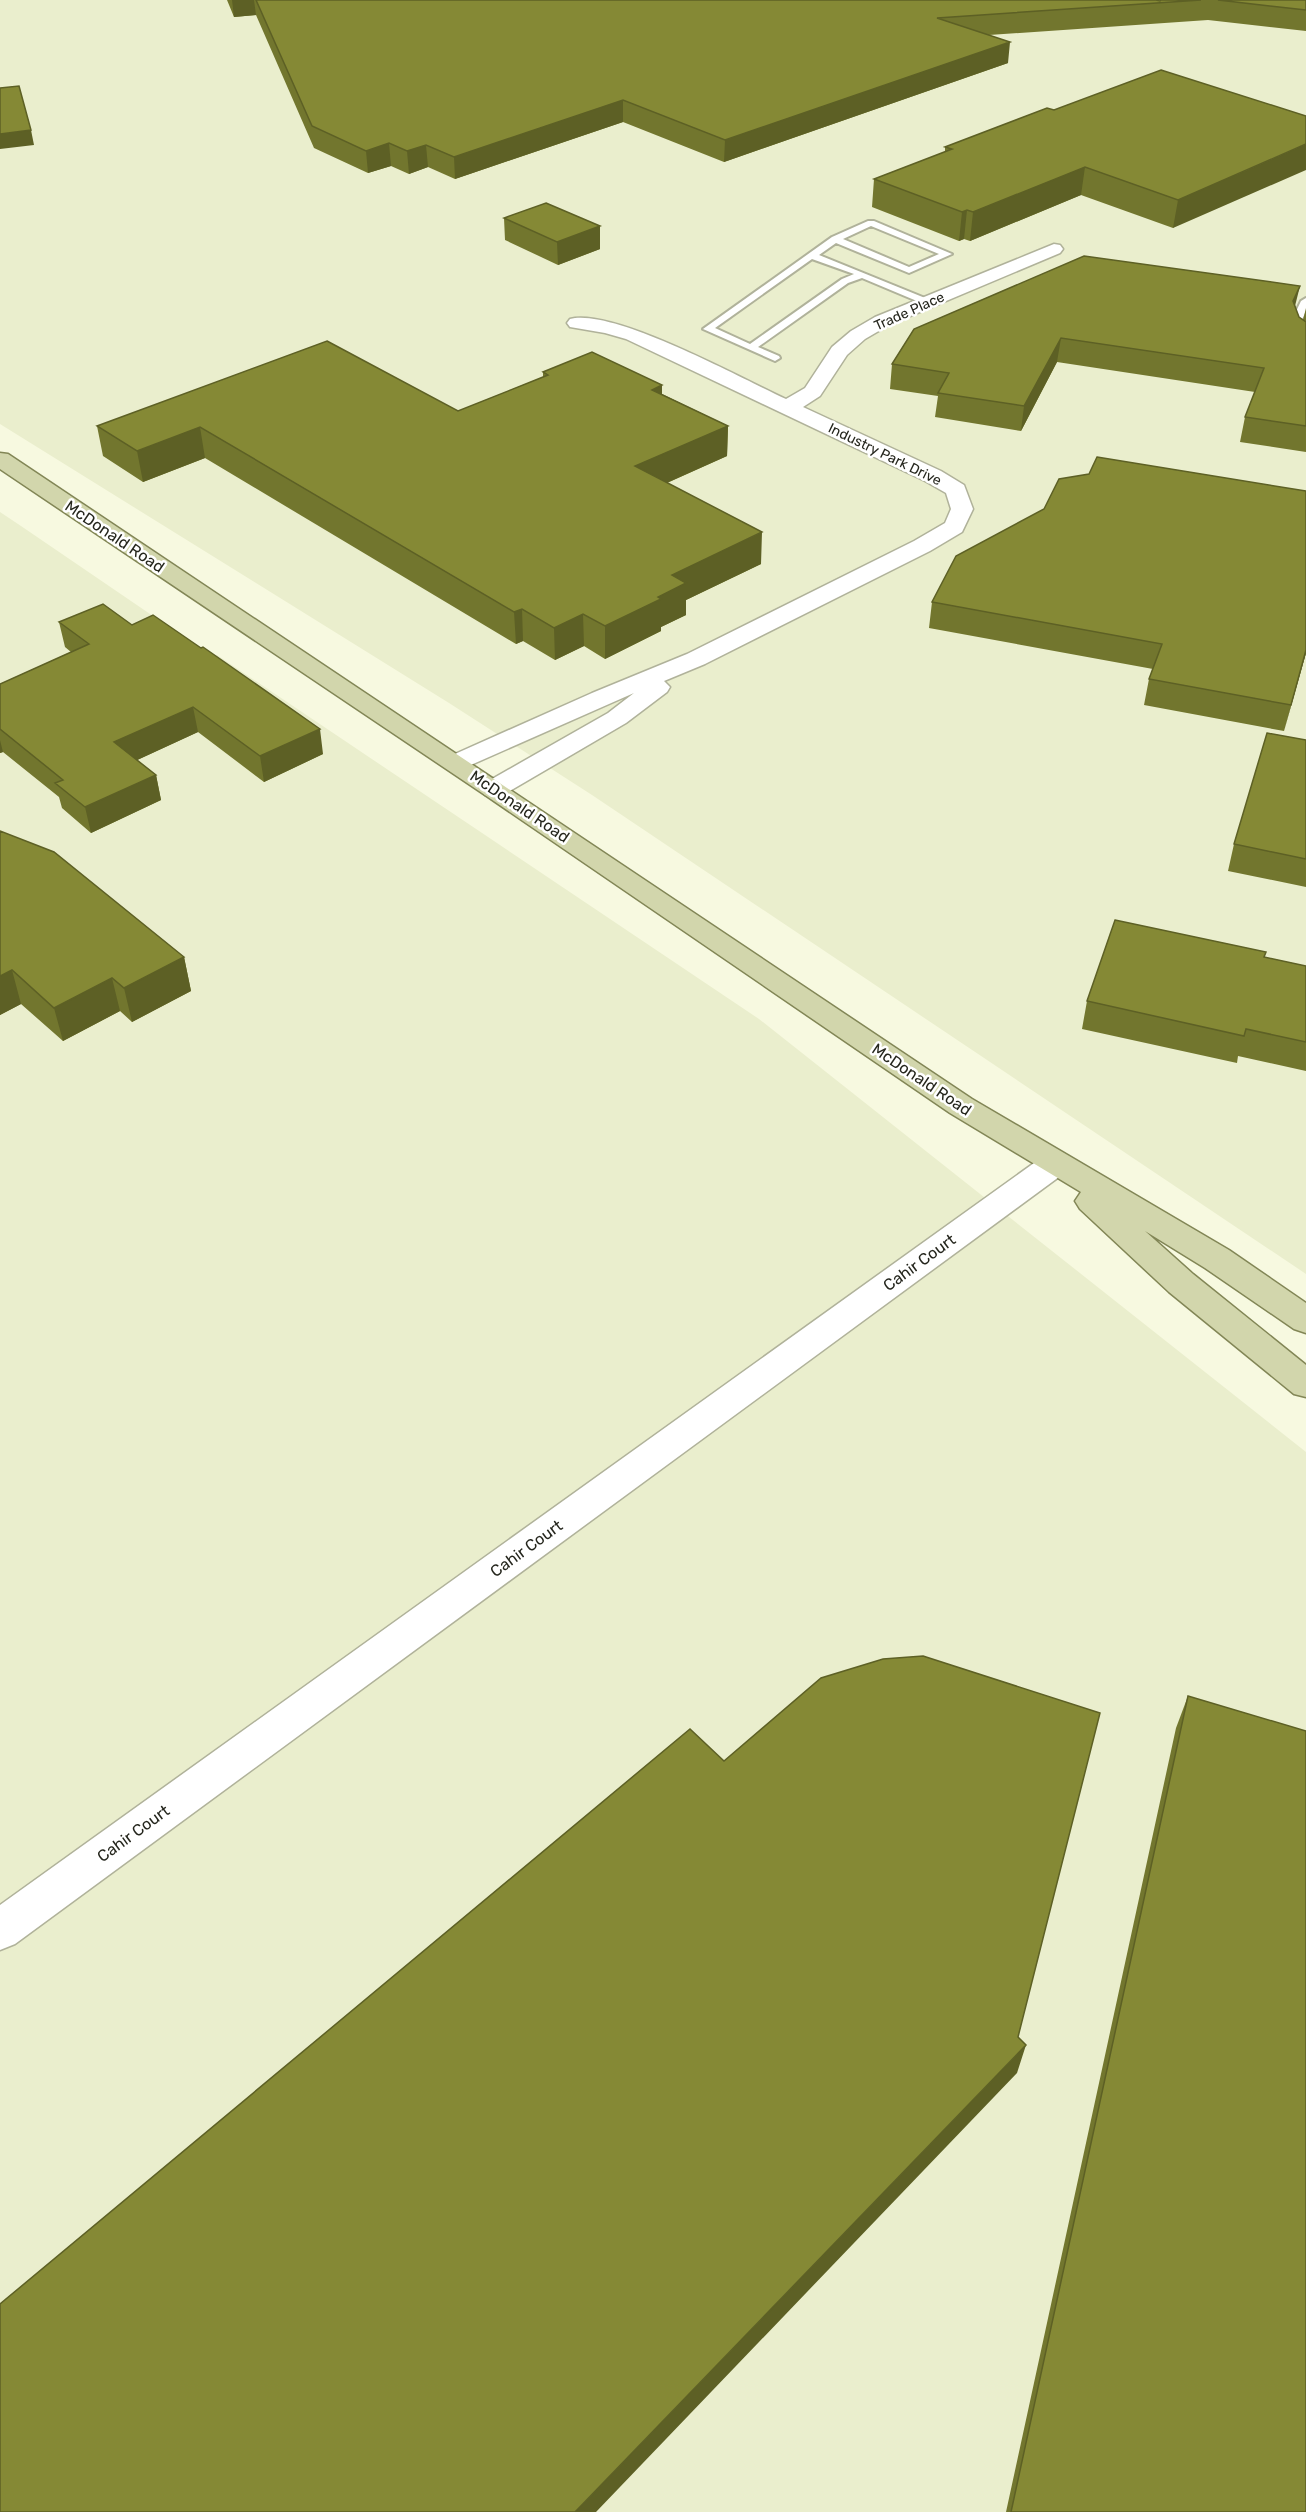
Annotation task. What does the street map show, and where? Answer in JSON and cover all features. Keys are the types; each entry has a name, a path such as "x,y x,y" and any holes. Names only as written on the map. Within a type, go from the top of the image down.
{"main road":[{"name":"McDonald Road","path":"0,459 494,789 961,1106 1046,1160 1217,1259 1306,1320"},
{"name":"McDonald Road","path":"1046,1160 1181,1282 1306,1384"}],"street":[{"name":"Trade Place","path":"788,407 813,392 839,351 858,335 882,321 1054,249"},
{"name":"Industry Park Drive","path":"455,763 601,698 696,659 922,546 954,527 962,509 956,490 933,476 633,335 607,327 576,323"},
{"name":"Industry Park Drive","path":"494,789 617,718 696,659"},
{"name":"Cahir Court","path":"0,1930 1046,1160"}],"lane":[{"path":"775,358 708,329 835,239 871,224 947,254 909,270 835,239"},
{"path":"810,256 825,259 927,302"},
{"path":"752,348 845,281 861,275"},
{"path":"1306,302 1295,324 1299,338 1306,344"}],"shaded area":[{"path":"0,0 1306,0 1306,1274 592,795 449,703 0,424"},
{"path":"0,512 21,526 175,631 0,708"},
{"path":"217,655 759,1019 1306,1452 1306,2512 0,2512 0,753"}],"building":[{"path":"256,0 1201,0 937,18 1010,42 725,140 623,100 454,157 426,145 407,151 389,143 366,151 312,126"},
{"path":"1218,0 1306,0 1306,10"},
{"path":"1161,70 1306,116 1306,144 1178,200 1085,167 973,212 967,210 962,212 874,179 952,149 945,147 1047,108 1054,110"},
{"path":"19,86 31,130 0,134 0,88"},
{"path":"546,203 600,226 557,242 504,218"},
{"path":"1084,256 1300,286 1293,301 1299,317 1306,322 1306,426 1245,417 1264,368 1061,338 1024,406 938,393 949,373 892,364 914,329"},
{"path":"327,341 458,411 548,375 543,372 592,352 662,385 652,390 728,426 635,466 762,532 672,575 686,583 658,597 661,599 605,626 583,614 554,628 522,609 514,612 200,427 137,451 97,426"},
{"path":"1097,457 1306,491 1306,650 1291,705 1149,679 1162,644 932,602 956,556 1044,509 1059,479 1089,474"},
{"path":"103,604 132,625 153,615 320,729 260,756 193,707 114,742 156,775 85,807 55,783 63,780 0,729 0,684 89,644 59,622"},
{"path":"1267,733 1306,740 1306,859 1234,844"},
{"path":"0,831 54,852 184,957 124,988 112,978 54,1008 12,970 0,976"},
{"path":"1115,920 1266,952 1264,957 1306,966 1306,1042 1246,1029 1244,1036 1087,1001"},
{"path":"923,1656 1100,1713 1018,2037 1026,2045 575,2512 0,2512 0,2304 690,1729 724,1761 821,1678 883,1659"},
{"path":"1188,1696 1306,1731 1306,2512 1011,2512"}]}
